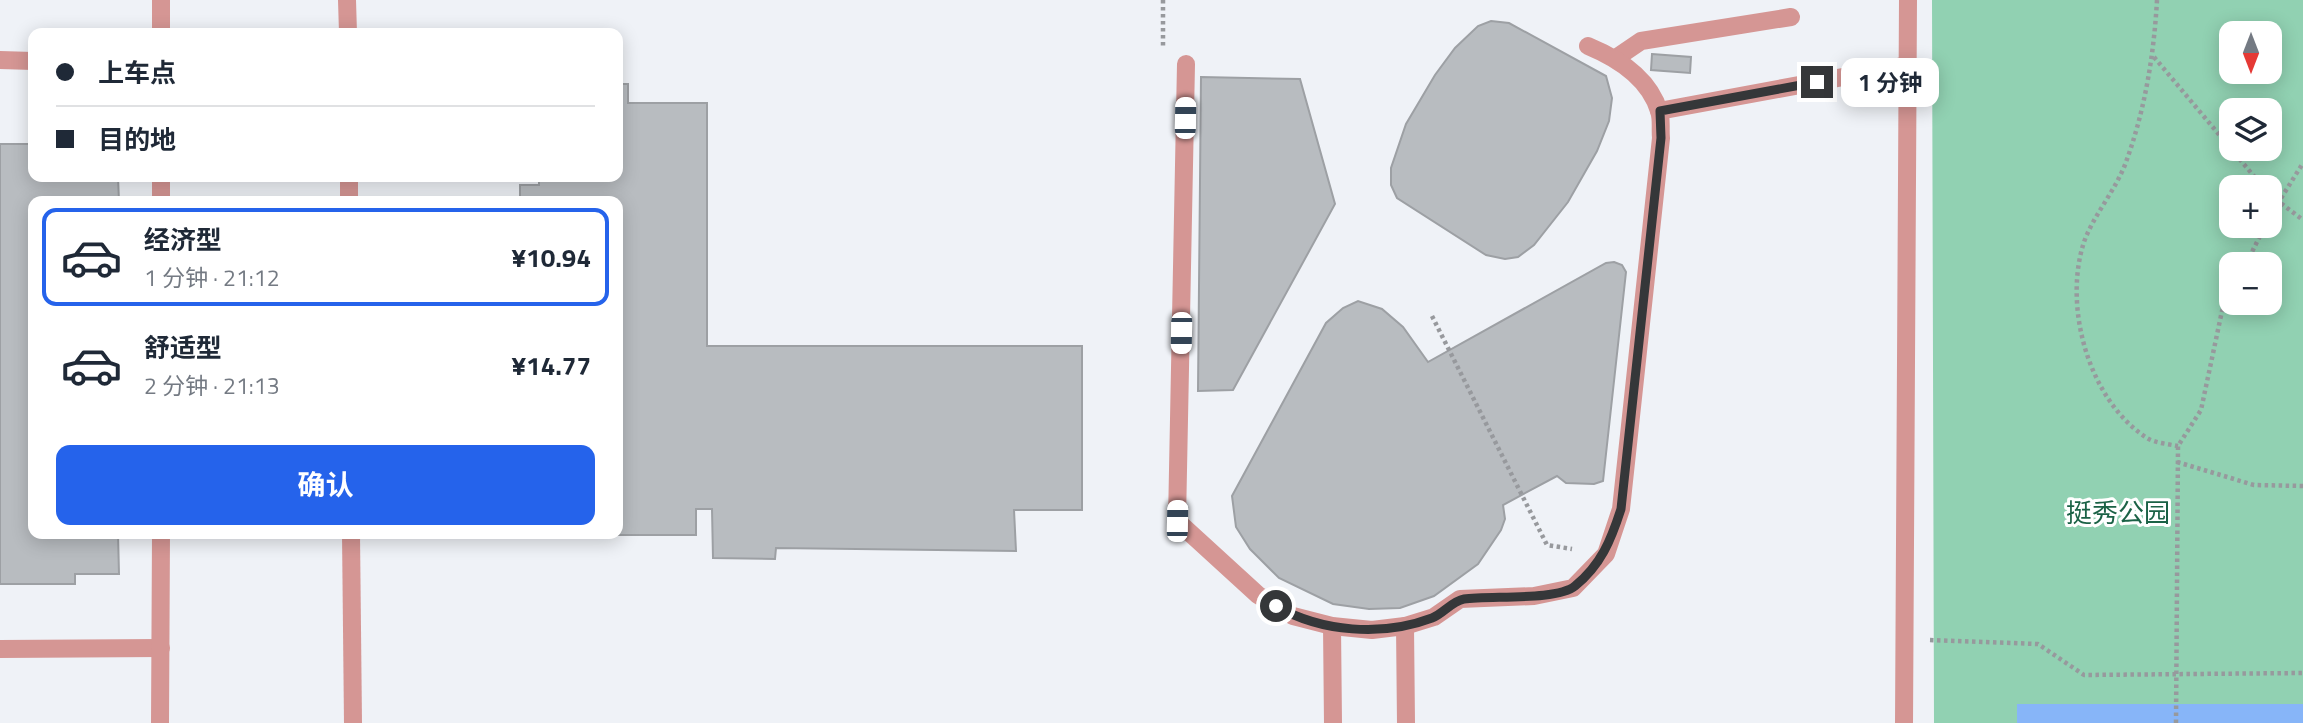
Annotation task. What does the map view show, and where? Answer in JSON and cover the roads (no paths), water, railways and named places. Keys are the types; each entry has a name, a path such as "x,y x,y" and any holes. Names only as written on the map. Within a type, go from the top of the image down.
{"street":[{"path":"161,0 161,28"},
{"path":"347,0 348,28"},
{"path":"1905,723 1908,0"},
{"path":"1616,58 1642,41 1791,17"},
{"path":"1186,64 1177,521 1258,595 1293,616 1332,626 1372,630 1405,626 1434,617 1460,599 1534,596 1573,588 1606,554 1621,509 1661,138 1660,111 1646,86 1616,58 1588,46"},
{"path":"0,60 28,61"},
{"path":"1660,111 1908,65"},
{"path":"160,723 161,539"},
{"path":"351,539 353,723"},
{"path":"1332,626 1333,723"},
{"path":"1405,626 1406,723"},
{"path":"0,649 161,648"}],"water":[{"path":"2017,704 2303,704 2303,723 2017,723"}],"park label":[{"name":"挺秀公园","path":"2118,513"}]}
